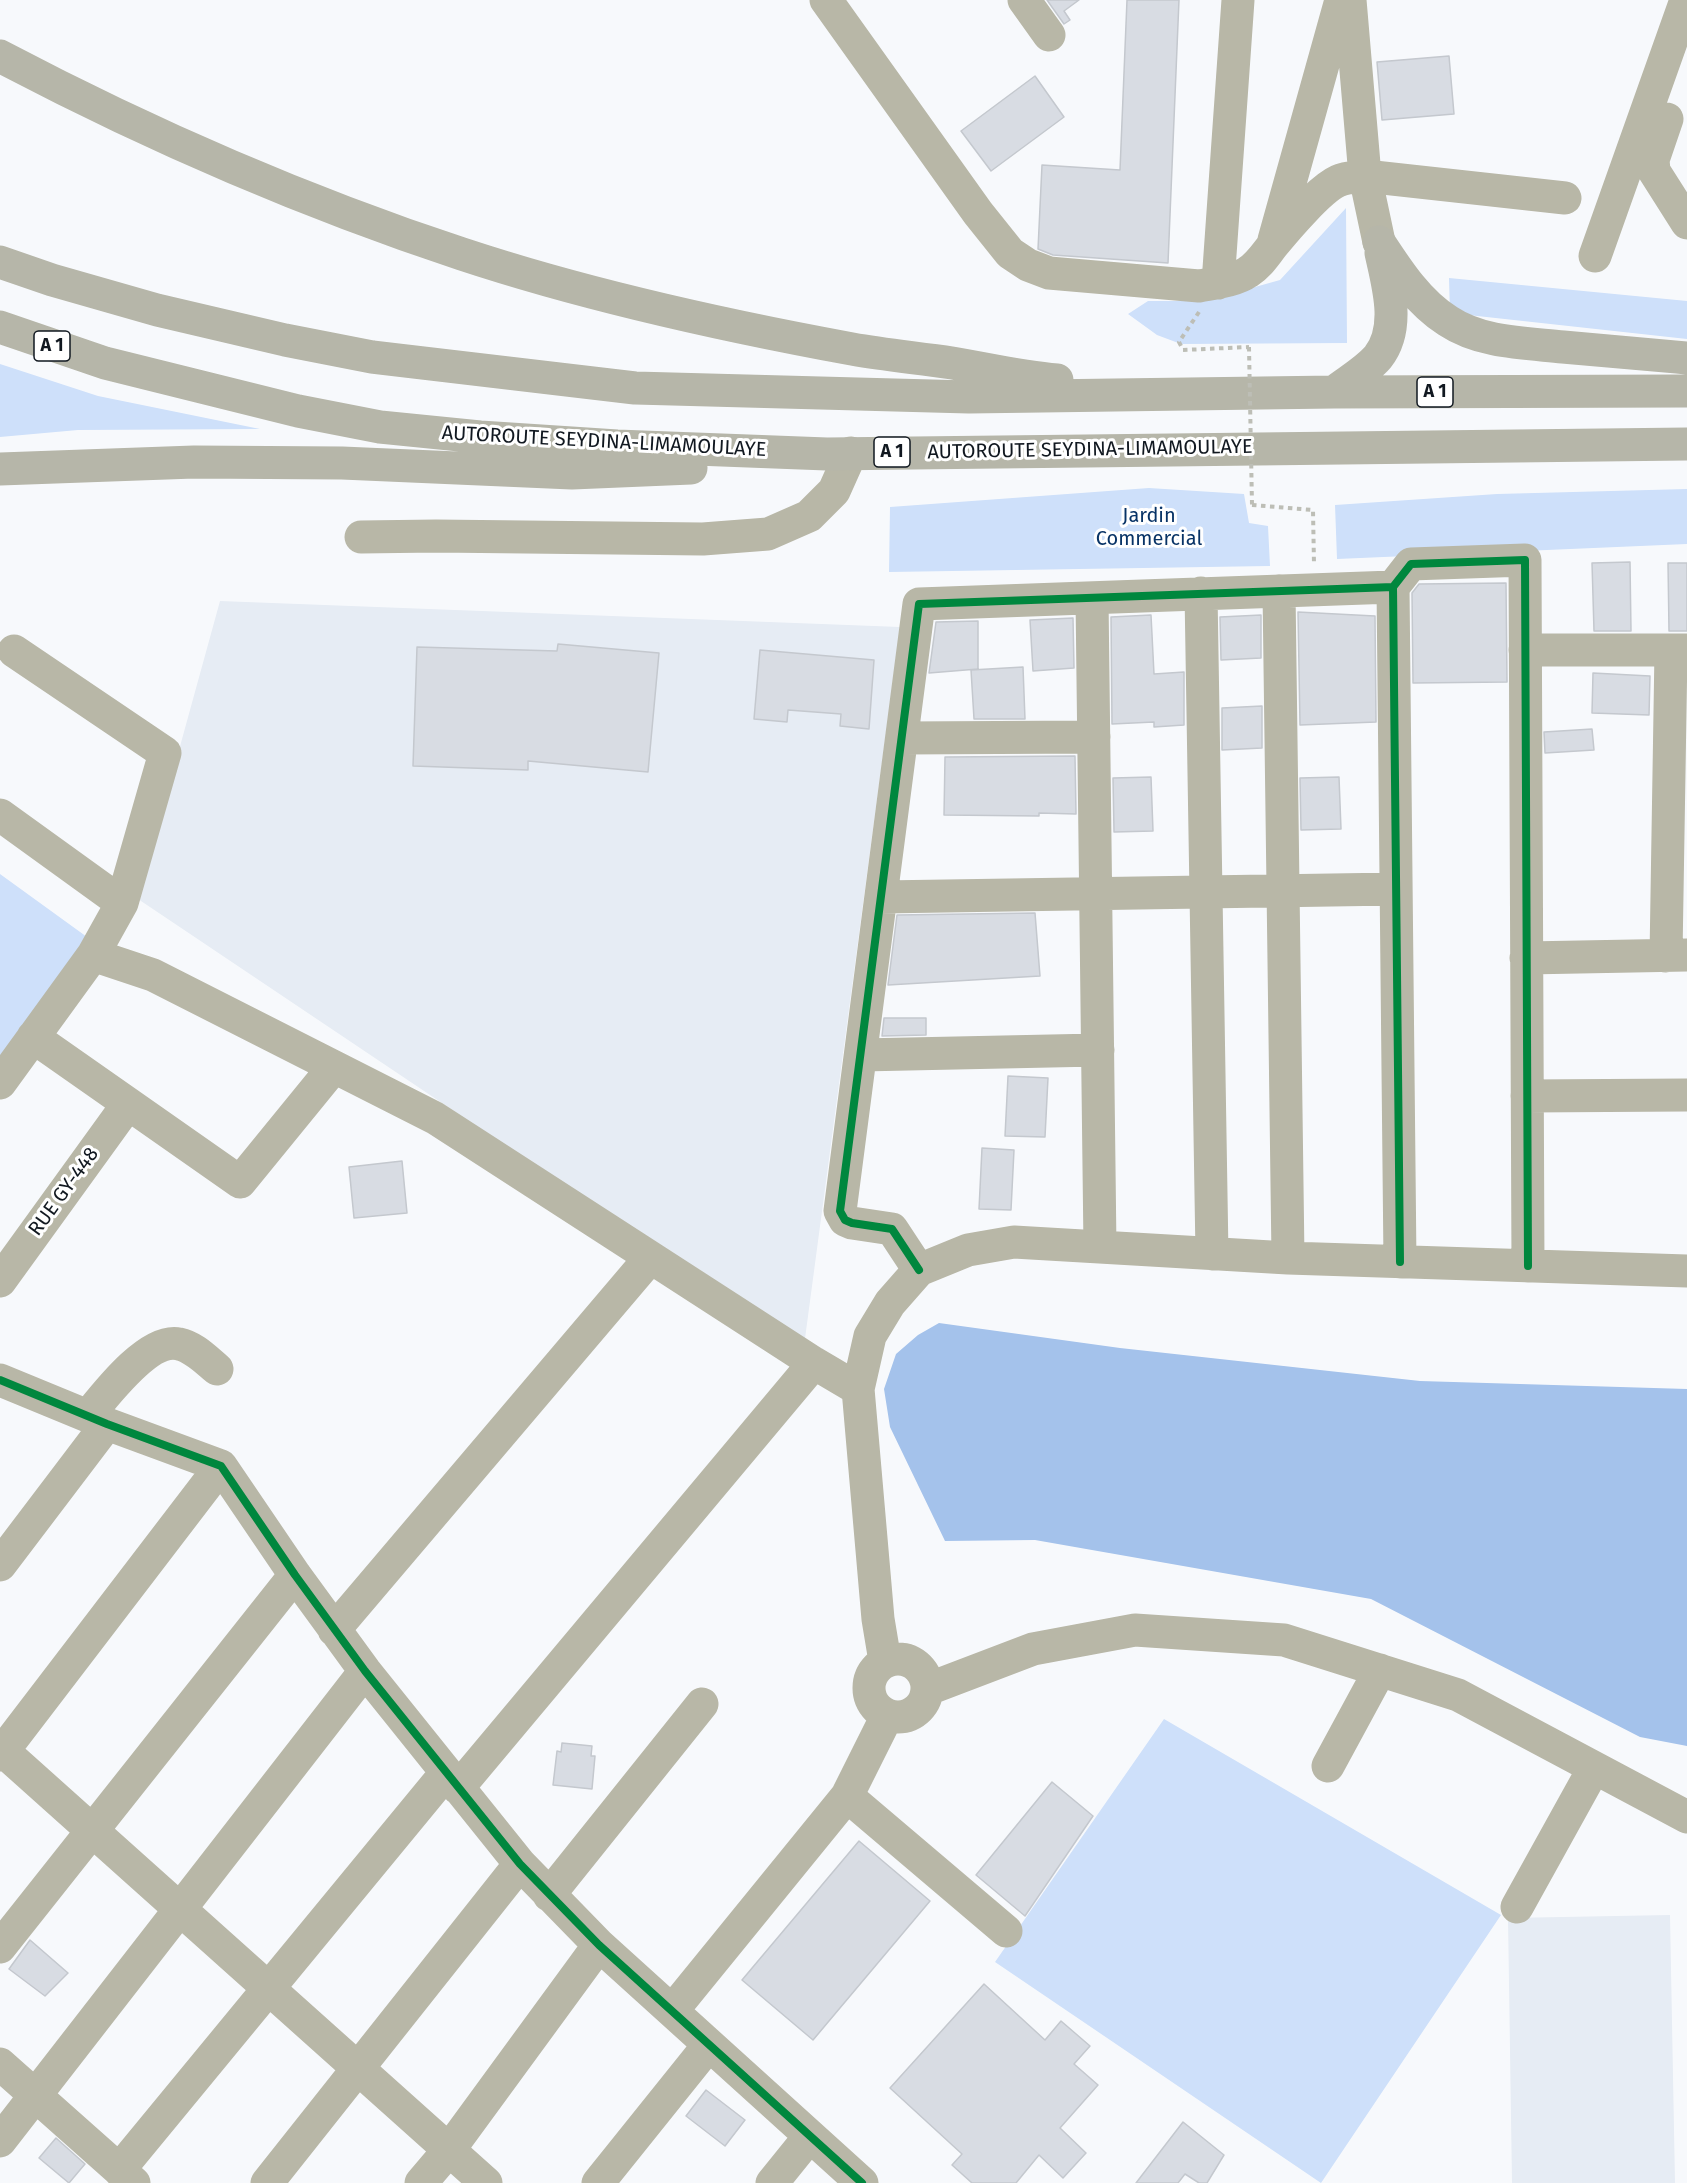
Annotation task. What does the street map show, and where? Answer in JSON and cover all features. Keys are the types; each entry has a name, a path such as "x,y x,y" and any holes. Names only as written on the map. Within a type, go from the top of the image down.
{"highway":[{"name":"A 1","path":"0,56 65,90 178,143 370,222 464,254 591,291 734,326 855,349 1050,380 1184,394"},
{"path":"1379,242 1415,292 1447,321 1468,332 1493,339 1532,344 1687,357"},
{"path":"1334,392 1368,367 1388,339 1391,319 1389,292 1379,242"},
{"name":"A 1","path":"0,262 52,280 157,309 285,340 372,357 635,388 969,397 1334,392 1687,391"},
{"name":"AUTOROUTE SEYDINA-LIMAMOULAYE","path":"0,327 105,363 298,411 380,427 480,437 594,444 839,453 1687,444"},
{"path":"0,469 172,462 342,463 572,473 714,466 839,453"}],"street":[{"path":"826,0 978,213 1010,253 1029,265 1049,273 1199,286 1246,274 1260,263 1273,245 1330,185 1341,179 1365,176 1565,198"},
{"path":"1024,0 1049,35"},
{"path":"1218,283 1238,0"},
{"path":"1273,245 1341,0"},
{"path":"1350,0 1365,176 1379,242"},
{"path":"1595,256 1686,0"},
{"path":"1687,58 1653,160 1654,171 1687,223"},
{"path":"361,537 703,538 768,534 809,516 834,491 839,453"},
{"path":"1400,1262 1393,587 1411,564 1525,560 1528,1266"},
{"path":"919,1270 892,1229 852,1223 845,1220 840,1211 919,604 1393,587"},
{"path":"1279,591 1288,1258"},
{"path":"1201,593 1212,1254"},
{"path":"1092,598 1100,1247"},
{"path":"1525,650 1679,650 1677,955 1526,958"},
{"path":"0,1083 93,955 122,903 165,753 14,651"},
{"path":"902,738 1094,737"},
{"path":"0,814 122,903"},
{"path":"881,897 1396,889"},
{"path":"93,955 153,975 435,1118 650,1258 858,1389"},
{"path":"33,1038 240,1182 333,1068"},
{"path":"861,1055 1098,1050"},
{"path":"1527,1096 1687,1095"},
{"name":"RUE GY-448","path":"0,1281 128,1104"},
{"path":"885,1661 878,1618 858,1389 870,1336 890,1303 919,1270 968,1250 1014,1242 1288,1258 1687,1271"},
{"path":"334,1630 650,1258"},
{"path":"0,1565 97,1420 114,1383 149,1353 166,1344 178,1344 193,1350 217,1369"},
{"path":"0,2064 36,2095 116,2175 269,1988 452,1781 814,1363"},
{"path":"0,1380 97,1420 220,1466 334,1630 520,1864 599,1945 862,2183"},
{"path":"220,1466 1,1751 93,1830 486,2183"},
{"path":"0,1947 295,1575"},
{"path":"928,1689 1033,1649 1134,1630 1284,1640 1458,1695 1687,1817"},
{"path":"900,1658 914,1663 924,1674 928,1689 924,1702 915,1713 901,1718 887,1716 876,1708 869,1696 869,1682 875,1670 885,1661 900,1658"},
{"path":"1329,1766 1380,1670"},
{"path":"0,2141 365,1671"},
{"path":"549,1895 702,1704"},
{"path":"672,2011 847,1796 887,1716"},
{"path":"1517,1907 1594,1768"},
{"path":"847,1796 1006,1931"},
{"path":"267,2183 520,1864"},
{"path":"421,2183 449,2150 599,1945"},
{"path":"598,2183 708,2046"},
{"path":"772,2183 810,2136"}],"path":[{"path":"1218,283 1179,342 1183,350 1249,347 1252,506 1312,510 1314,590"}],"shaded area":[{"path":"220,601 900,627 804,1346 138,899"},
{"path":"939,1323 1120,1348 1420,1381 1687,1389 1687,1746 1640,1737 1371,1599 1035,1540 945,1541 890,1427 884,1389 896,1354 918,1335"},
{"path":"1670,1915 1675,2183 1512,2183 1508,1918"}],"green space":[{"path":"1346,208 1347,343 1181,344 1157,335 1128,314 1148,301 1205,301 1280,280"},
{"path":"1449,278 1687,301 1687,339 1450,313"},
{"path":"0,364 98,396 260,429 78,430 0,437"},
{"name":"Jardin Commercial","path":"1149,488 1244,494 1249,523 1268,526 1270,566 889,572 890,507"},
{"path":"1687,489 1687,544 1337,559 1335,505 1497,494"},
{"path":"0,874 87,937 0,1058"},
{"path":"1164,1719 1501,1915 1321,2183 995,1962"}],"building":[{"path":"1047,0 1079,0 1064,11 1070,20 1064,24"},
{"path":"1127,0 1179,0 1168,263 1053,255 1038,249 1042,165 1120,170"},
{"path":"1449,56 1454,114 1382,120 1377,62"},
{"path":"1035,76 1064,117 991,171 961,131"},
{"path":"1630,562 1631,631 1594,631 1592,563"},
{"path":"1668,563 1687,563 1687,631 1669,631"},
{"path":"1506,583 1507,682 1413,683 1412,593 1419,584"},
{"path":"1298,612 1375,616 1376,722 1300,725"},
{"path":"1151,615 1154,674 1184,672 1184,725 1154,727 1154,722 1112,724 1111,617"},
{"path":"1261,615 1261,658 1221,660 1220,617"},
{"path":"1073,618 1074,668 1033,671 1030,620"},
{"path":"978,621 978,669 929,673 936,622"},
{"path":"558,644 659,653 648,772 528,761 528,770 413,766 417,647 557,651"},
{"path":"760,650 874,660 869,729 840,726 841,714 788,710 787,722 754,719"},
{"path":"1023,667 1025,719 974,719 971,670"},
{"path":"1593,673 1650,676 1649,715 1592,713"},
{"path":"1262,706 1262,748 1222,750 1222,708"},
{"path":"1592,729 1594,750 1545,753 1544,732"},
{"path":"1075,756 1076,814 944,815 945,757"},
{"path":"1151,777 1153,831 1114,832 1113,778"},
{"path":"1339,777 1341,829 1301,830 1300,778"},
{"path":"1035,913 1040,976 888,985 897,915"},
{"path":"884,1018 926,1018 926,1035 882,1036"},
{"path":"1008,1076 1048,1078 1045,1137 1005,1136"},
{"path":"982,1148 1014,1150 1011,1210 979,1209"},
{"path":"402,1161 407,1213 354,1218 349,1167"},
{"path":"562,1743 592,1746 591,1756 595,1756 592,1789 553,1785 557,1751 561,1752"},
{"path":"1052,1782 1093,1816 1025,1916 976,1875"},
{"path":"859,1841 930,1901 813,2040 742,1980"},
{"path":"30,1940 68,1973 45,1996 9,1969"},
{"path":"984,1984 1045,2040 1061,2021 1090,2046 1074,2064 1098,2085 1060,2128 1086,2153 1063,2178 1039,2155 1016,2183 972,2183 952,2165 962,2154 890,2088"},
{"path":"706,2090 745,2120 725,2146 686,2116"},
{"path":"1183,2122 1224,2155 1207,2183 1199,2183 1185,2174 1178,2183 1136,2183"},
{"path":"56,2138 85,2164 69,2183 39,2158"}],"cycle path":[{"path":"1400,1262 1393,587 1411,564 1525,560 1528,1266"},
{"path":"919,1270 892,1229 852,1223 845,1220 840,1211 919,604 1393,587"},
{"path":"0,1380 107,1424 221,1466 295,1575 365,1671 520,1864 599,1945 862,2183"}]}
